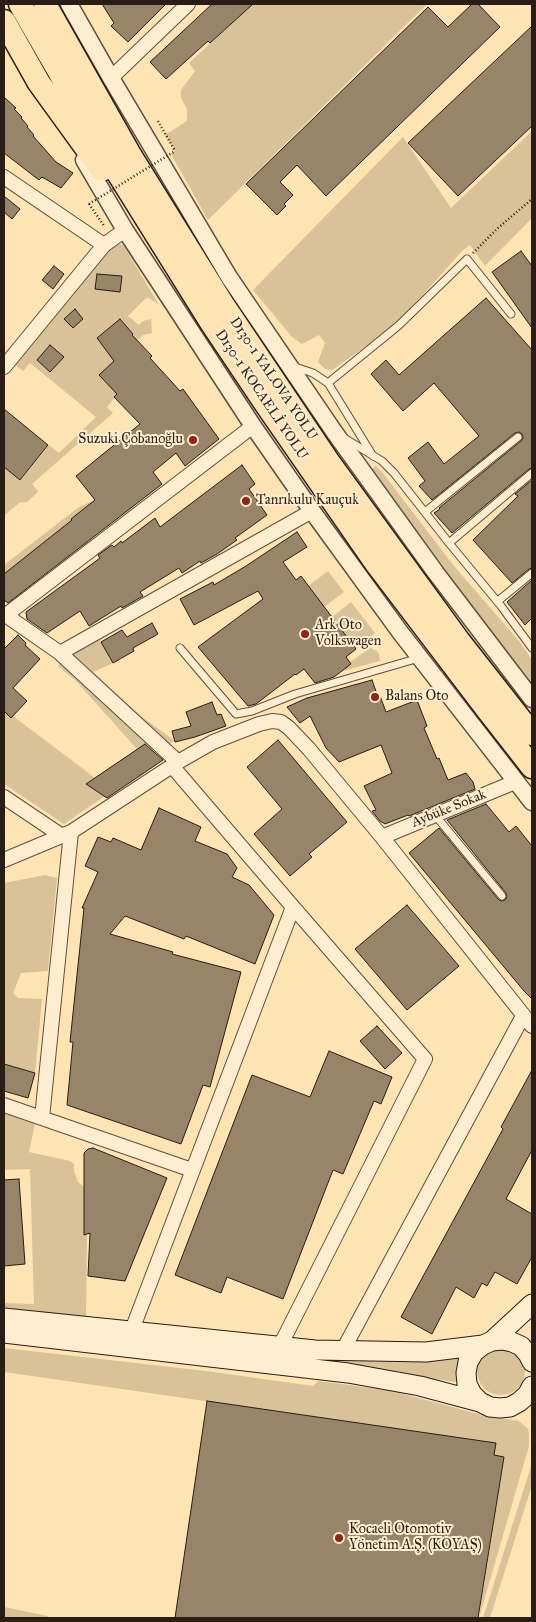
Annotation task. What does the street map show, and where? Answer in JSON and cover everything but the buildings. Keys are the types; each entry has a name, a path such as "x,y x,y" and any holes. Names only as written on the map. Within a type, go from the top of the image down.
{"highway":[{"name":"D130-1 KOCAELİ YOLU","path":"20,4 114,166 210,321 266,406 375,562 532,767"},
{"name":"D130-1 YALOVA YOLU","path":"45,4 129,153 224,306 328,461 459,641 532,734"},
{"path":"67,4 129,153"},
{"path":"4,21 39,83 210,321"}],"main road":[{"path":"480,1402 472,1394 467,1384 468,1362 474,1352 532,1304"},
{"path":"4,1318 315,1350 426,1352 502,1340 512,1342 530,1352"},
{"path":"4,1333 348,1373 420,1386 480,1402 490,1407 510,1407 526,1402 527,1395 532,1386"}],"street":[{"path":"67,4 229,277 287,364 335,434 442,581 532,700"},
{"path":"111,78 188,4"},
{"path":"39,83 125,230 253,426 312,511 420,658 532,802"},
{"path":"4,177 104,246"},
{"path":"4,367 104,246 125,230"},
{"path":"253,426 5,614 60,653 175,764 293,907 425,1059 280,1346"},
{"path":"60,653 312,511"},
{"path":"4,860 66,834 175,764 214,742 259,724 272,721 281,722 310,749 528,1021 343,1350"},
{"name":"Aybüke Sokak","path":"382,837 515,782"},
{"path":"4,797 66,834"},
{"path":"42,1118 66,834"},
{"path":"132,1330 293,907"},
{"path":"4,1105 192,1170"}],"lane":[{"path":"328,383 398,326 467,259 511,314"},
{"path":"287,364 313,374 328,383 373,456"},
{"path":"335,434 382,461 394,473 448,543 498,601 532,648"},
{"path":"424,512 518,437"},
{"path":"448,543 532,473"},
{"path":"498,601 532,573"},
{"path":"180,648 236,714 252,711 313,689 420,658"},
{"path":"435,815 502,896"}],"path":[{"path":"105,227 89,204 175,151 158,121"},
{"path":"467,259 498,228 532,199"}],"shaded area":[{"path":"253,4 427,4 208,220 171,154 175,151 165,135 187,121 187,109 181,98 181,90 195,71 189,63"},
{"path":"532,131 532,218 485,266 470,245 462,251 389,330 332,370 325,369 318,362 325,343 319,335 302,344 292,337 253,290 403,137 451,208"},
{"path":"119,243 124,246 159,305 146,298 128,316 139,325 143,321 151,319 152,333 143,335 134,343 129,338 133,334 120,319 97,338 104,347 112,341 119,392 107,407 113,413 32,484 38,491 36,494 27,502 19,503 4,516 4,467 21,480 49,445 59,453 96,417 30,363 23,371 15,365 110,249"},
{"path":"376,466 454,566 519,641 532,660 532,686 372,471"},
{"path":"95,500 71,519 89,543 82,547 65,526 4,574 4,565 79,507"},
{"path":"328,571 344,592 324,607 308,586"},
{"path":"351,602 375,633 356,648 332,617"},
{"path":"99,639 113,663 93,672 141,716 175,741 167,744 72,656"},
{"path":"370,648 377,651 380,661 343,671 351,664 350,662"},
{"path":"60,662 156,750 146,743 137,749 76,681 58,666"},
{"path":"4,711 95,778 86,784 105,796 64,824 4,784"},
{"path":"45,875 57,878 48,971 21,973 13,993 18,998 42,999 35,1073 4,1064 4,883"},
{"path":"4,1113 35,1124 29,1152 70,1161 74,1164 74,1171 78,1182 84,1187 85,1235 87,1234 86,1316 4,1310 4,1303 34,1304 30,1169 4,1170"},
{"path":"501,1347 510,1349 518,1354 523,1362 525,1371 523,1380 518,1388 510,1393 501,1395 492,1393 484,1388 479,1380 477,1371 479,1362 484,1354 492,1349"},
{"path":"4,1348 206,1371 313,1386 318,1381 371,1388 396,1392 482,1415 519,1421 528,1429 529,1446 479,1618 504,1457 494,1455 496,1443 4,1372"},
{"path":"228,1349 462,1352 462,1383"},
{"path":"532,1463 532,1485 490,1618 483,1618"},
{"path":"4,1607 48,1616 48,1618 4,1618"}],"place":[{"name":"Suzuki Çobanoğlu","path":"193,440"},
{"name":"Tanrıkulu Kauçuk","path":"246,501"},
{"name":"Ark Oto Volkswagen","path":"305,634"},
{"name":"Balans Oto","path":"375,697"},
{"name":"Kocaeli Otomotiv Yönetim A.Ş. (KOYAŞ)","path":"339,1538"}]}
